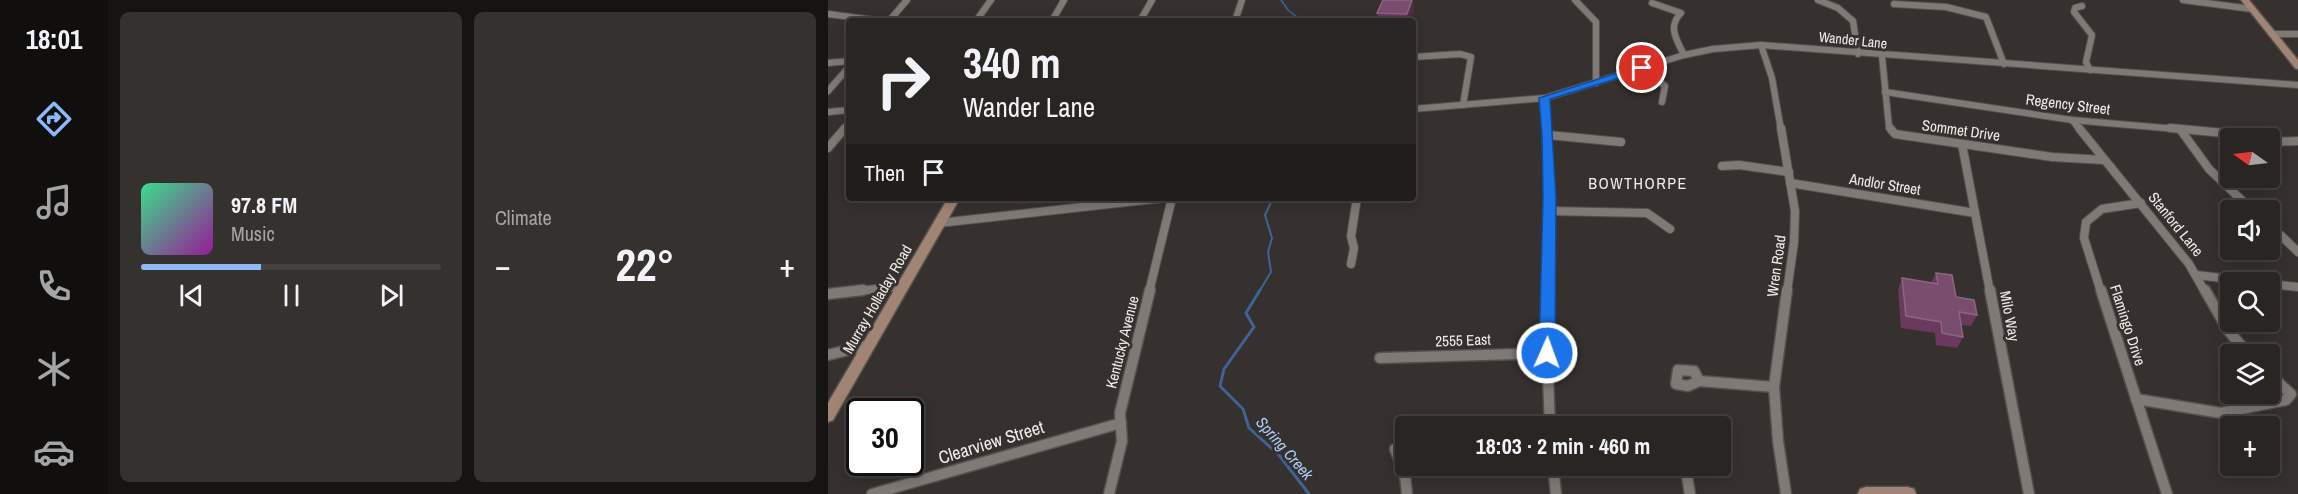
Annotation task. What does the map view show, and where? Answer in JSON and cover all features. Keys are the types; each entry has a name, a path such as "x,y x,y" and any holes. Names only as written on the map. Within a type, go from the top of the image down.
{"street":[{"path":"891,18 906,0"},
{"path":"978,18 991,0"},
{"path":"1054,18 1064,0"},
{"path":"1142,18 1152,0"},
{"path":"1236,18 1242,0"},
{"path":"1575,0 1596,22 1596,83"},
{"path":"1818,0 1838,8 1853,21 1858,54"},
{"path":"2183,0 2252,9"},
{"path":"2245,0 2298,66"},
{"path":"1652,3 1681,14 1673,20 1672,25 1684,55"},
{"path":"1894,4 1946,7 1986,16 2004,64"},
{"path":"2082,6 2074,12 2092,35 2086,62 2090,70"},
{"path":"828,14 858,18"},
{"path":"2272,34 2298,34"},
{"name":"Wander Lane","path":"1416,109 1545,98 1684,55 1713,49 1761,45 1882,56 2298,85"},
{"name":"Wren Road","path":"1761,45 1772,78 1796,225 1774,387 1778,441 1786,494"},
{"path":"1416,57 1469,55 1472,60 1463,105"},
{"name":"Sommet Drive","path":"1882,56 1889,127 1893,132 2060,158 2104,160"},
{"path":"828,63 846,61"},
{"path":"1642,68 1665,86 1662,102"},
{"path":"828,91 846,70"},
{"name":"Regency Street","path":"1885,92 2072,120 2220,133"},
{"path":"1545,98 1548,135 1547,353 1550,416"},
{"path":"828,112 846,110"},
{"name":"Stanford Lane","path":"2072,120 2196,274 2228,330 2240,344"},
{"path":"828,148 846,127"},
{"path":"2180,129 2209,169 2242,200"},
{"path":"1548,135 1621,142"},
{"path":"2280,142 2298,141"},
{"name":"Milo Way","path":"1962,144 2029,494"},
{"path":"1722,166 1739,165 1789,172"},
{"name":"Andlor Street","path":"1790,183 1975,213"},
{"name":"Murray Holladay Road","path":"828,416 952,201"},
{"path":"939,223 1135,201"},
{"name":"Kentucky Avenue","path":"1109,494 1121,448 1120,413 1172,201"},
{"path":"1351,264 1354,248 1351,236 1357,201"},
{"name":"Flamingo Drive","path":"2140,203 2102,208 2092,215 2084,229 2088,254 2167,494"},
{"path":"1549,212 1647,213 1670,229"},
{"path":"2280,235 2298,252"},
{"path":"2196,274 2220,277"},
{"path":"2280,285 2298,287"},
{"path":"828,294 903,286"},
{"path":"828,354 869,345"},
{"name":"2555 East","path":"1380,358 1547,353"},
{"path":"1699,381 1774,387"},
{"path":"2280,384 2291,394 2286,400 2280,401"},
{"path":"2136,399 2222,413 2266,404"},
{"name":"Clearview Street","path":"872,494 1121,423"},
{"path":"1405,476 1407,494"},
{"path":"1554,476 1556,494"},
{"path":"1686,476 1690,494"},
{"path":"1866,494 1908,494"}],"building":[{"path":"1383,0 1412,0 1407,14 1377,13"},
{"path":"1936,273 1952,275 1956,297 1974,300 1977,315 1959,312 1963,337 1942,333 1941,322 1906,316 1902,278 1938,284"}],"waterway":[{"name":"Spring Creek","path":"1281,0 1288,10 1298,18"},
{"name":"Spring Creek","path":"1259,292 1271,272 1268,252 1272,238 1265,215 1272,201"},
{"name":"Spring Creek","path":"1260,290 1246,313 1254,327 1224,369 1220,386 1243,409 1249,428 1279,455 1309,494"}],"district":[{"name":"BOWTHORPE","path":"1638,183"}],"route":[{"path":"1547,353 1549,198 1545,98 1642,68"}]}
